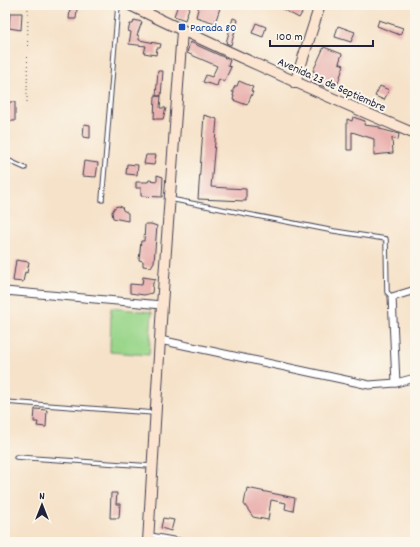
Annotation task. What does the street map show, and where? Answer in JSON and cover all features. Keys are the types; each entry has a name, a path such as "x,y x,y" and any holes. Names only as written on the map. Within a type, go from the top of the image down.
{"street":[{"name":"Avenida 23 de Septiembre","path":"130,5 182,31 295,83 415,134"},
{"path":"295,83 320,5"},
{"path":"148,538 169,199 182,31"},
{"path":"396,384 392,297 415,290"},
{"path":"5,291 162,305"},
{"path":"160,340 368,385 396,384 415,378"}],"lane":[{"path":"102,200 118,5"},
{"path":"5,159 25,168"},
{"path":"169,199 334,231 386,238 387,292 392,297"},
{"path":"5,402 155,413"},
{"path":"16,457 152,466"},
{"path":"148,538 188,542"}],"path":[{"path":"27,102 28,5"}],"green space":[{"path":"111,308 152,312 149,355 110,352"}],"building":[{"path":"178,5 190,5 185,20 174,16"},
{"path":"199,5 221,5 215,23 196,17"},
{"path":"275,5 300,5 305,8 299,18"},
{"path":"70,8 77,9 76,19 69,19"},
{"path":"10,13 22,13 21,30 9,28"},
{"path":"233,18 238,20 231,45 226,43"},
{"path":"134,20 142,22 137,35 139,36 139,40 161,44 160,48 157,48 156,55 144,53 146,46 129,44 131,32 128,31 130,24 133,24"},
{"path":"379,20 403,28 400,35 377,26"},
{"path":"256,23 266,27 263,37 252,33"},
{"path":"338,26 355,32 351,42 335,37"},
{"path":"190,42 230,60 228,66 231,67 224,82 219,79 217,86 203,82 206,75 212,77 217,66 187,53"},
{"path":"324,47 342,54 339,63 344,65 337,86 326,83 325,87 311,82 315,72 313,71"},
{"path":"158,71 163,71 161,96 156,96"},
{"path":"239,81 253,87 251,91 253,92 247,105 233,100 234,92 232,92"},
{"path":"380,86 389,90 384,100 375,96"},
{"path":"155,96 161,96 160,108 166,108 163,119 154,119"},
{"path":"9,102 15,102 15,121 8,121"},
{"path":"204,115 217,119 211,187 246,189 246,201 198,199"},
{"path":"353,117 365,121 364,125 380,127 380,129 399,134 398,140 392,138 393,153 374,155 374,139 352,132 352,150 347,150 347,119 352,121"},
{"path":"84,124 90,125 90,138 83,137"},
{"path":"146,155 156,155 154,165 144,164"},
{"path":"84,161 98,163 96,177 82,176"},
{"path":"127,164 138,165 137,175 126,174"},
{"path":"157,175 163,177 162,197 141,196 141,188 136,188 136,182 148,182 149,180 157,181"},
{"path":"115,207 122,207 123,210 128,213 128,221 113,218 112,212"},
{"path":"145,224 157,226 154,262 151,267 143,266 143,261 139,260 141,241 144,241"},
{"path":"16,260 29,262 27,273 25,272 23,282 13,281"},
{"path":"143,277 156,279 153,283 152,293 144,295 130,293 130,284 142,285"},
{"path":"35,409 47,410 46,427 37,426 38,422 34,422"},
{"path":"247,488 295,498 293,511 285,509 286,503 271,500 268,520 253,517 244,504"},
{"path":"111,493 117,493 116,504 120,504 119,518 110,518"},
{"path":"163,518 174,520 171,531 161,528"}],"place":[{"name":"Parada 80","path":"182,27"}]}
